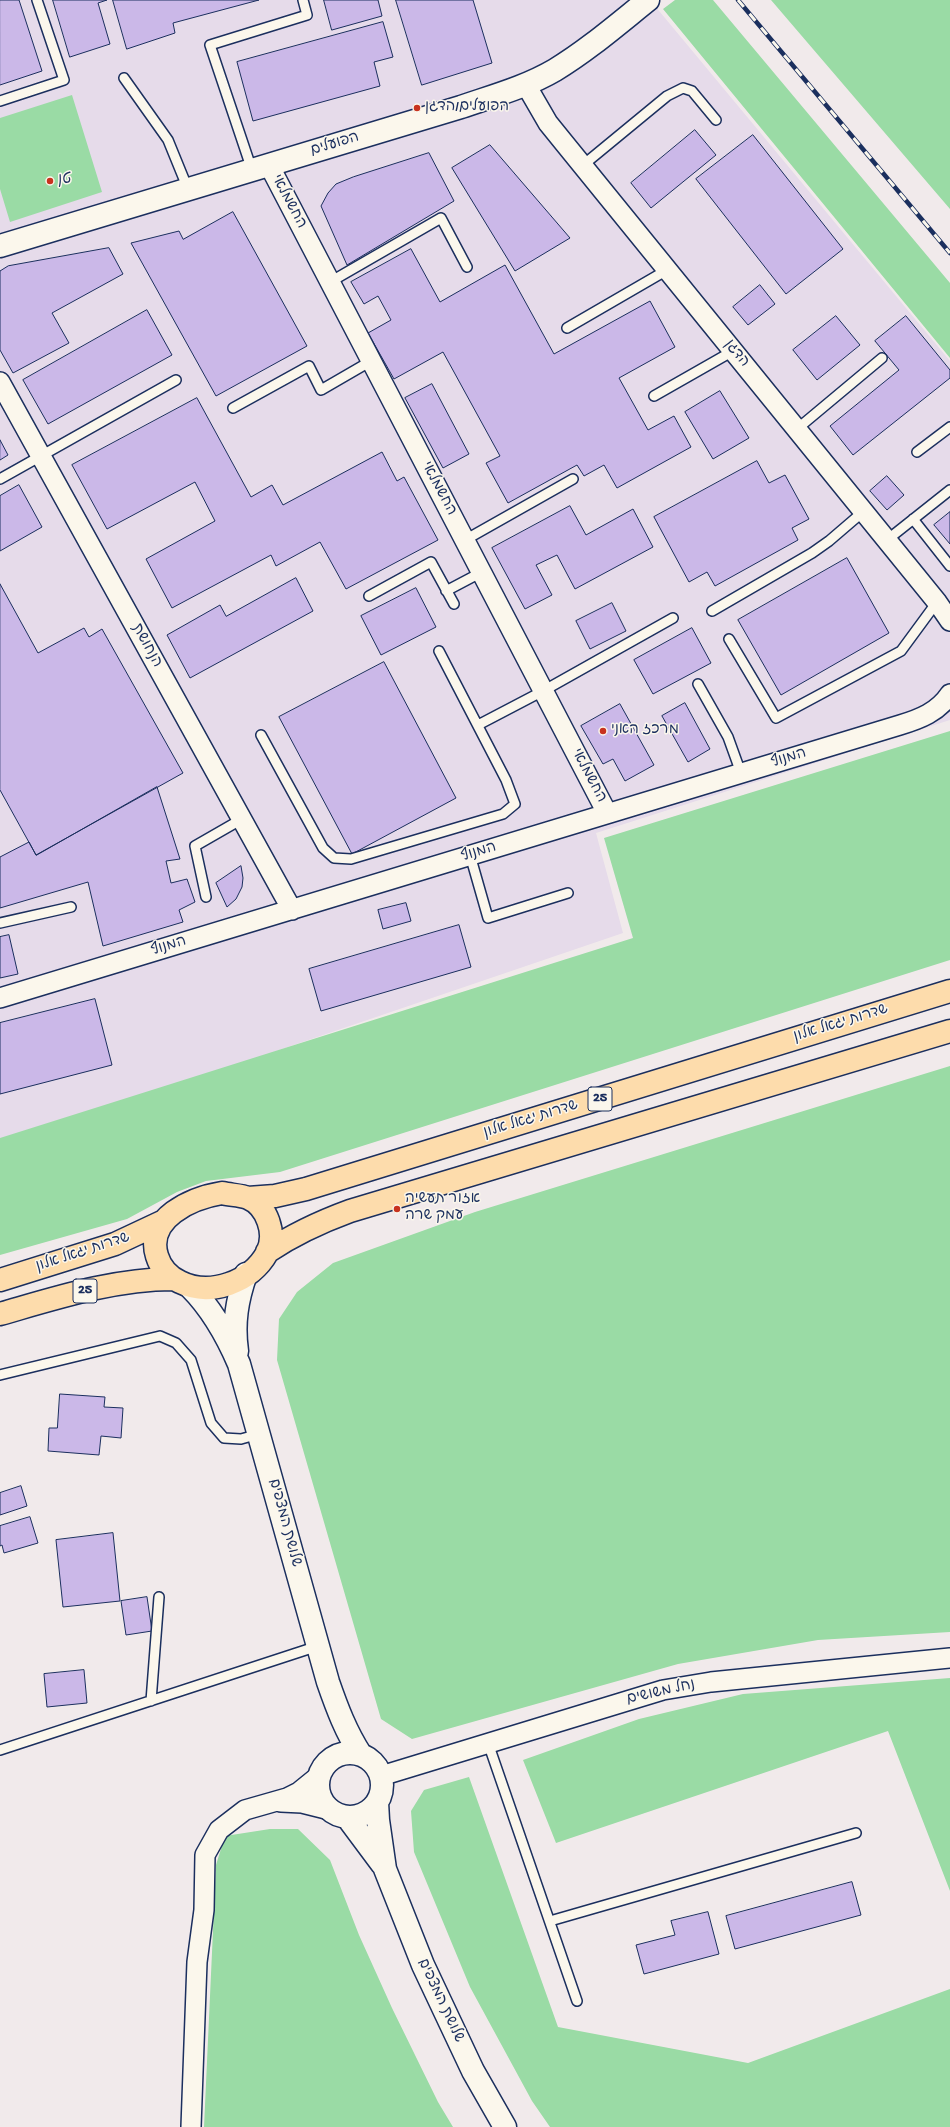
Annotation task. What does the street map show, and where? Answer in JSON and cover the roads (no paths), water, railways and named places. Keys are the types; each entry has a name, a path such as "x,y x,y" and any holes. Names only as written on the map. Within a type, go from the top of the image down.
{"highway":[{"name":"שדרות יגאל אלון","path":"248,1198 275,1196 306,1189 950,991"},
{"name":"25","path":"0,1314 58,1297 106,1286 148,1279 182,1283 204,1289 221,1287 237,1280 254,1269 267,1252 292,1236 320,1222 350,1211 950,1031"},
{"name":"25","path":"182,1283 161,1266 155,1248 156,1234 164,1222 180,1207 203,1196 222,1193 248,1198 261,1206 269,1222 271,1239 267,1252"},
{"name":"שדרות יגאל אלון","path":"0,1280 115,1244 164,1222"}],"street":[{"name":"הפועלים","path":"0,246 461,107 526,85 555,70 583,52 648,0"},
{"name":"הדגן","path":"526,85 548,123 582,166 864,511 937,602 950,621"},
{"name":"החשמלאי","path":"260,167 330,282 607,813"},
{"name":"הנחושת","path":"0,382 292,910"},
{"name":"המנוף","path":"0,998 924,717 945,702 950,694"},
{"name":"שלושת המצפים","path":"246,1274 238,1296 235,1318 239,1364 328,1682 348,1736 361,1755"},
{"name":"שלושת המצפים","path":"182,1283 202,1300 215,1318 239,1364"},
{"name":"נחל משושים","path":"381,1776 663,1690 711,1682 950,1658"},
{"name":"שלושת המצפים","path":"326,1768 333,1743 333,1724 328,1682"},
{"path":"190,2127 197,1962 204,1910 205,1855 219,1830 245,1810 277,1802 299,1792 340,1755 351,1753 361,1755 373,1763 381,1776 382,1785 377,1802 364,1814 338,1813 302,1803 277,1802"},
{"path":"326,1768 320,1794 338,1813"},
{"name":"שלושת המצפים","path":"377,1802 385,1869"},
{"name":"שלושת המצפים","path":"338,1813 372,1848 385,1869 422,1965 448,2022 473,2071 505,2127"}],"lane":[{"path":"0,101 64,80 37,0"},
{"path":"260,167 210,44 307,15 303,0"},
{"path":"124,78 168,140 188,189"},
{"path":"582,166 667,96 683,88 692,91 716,120"},
{"path":"330,282 441,218 467,267"},
{"path":"567,328 667,270"},
{"path":"654,396 733,351"},
{"path":"797,429 882,358"},
{"path":"233,408 309,366 321,390 371,361"},
{"path":"0,479 176,380"},
{"path":"917,452 950,428"},
{"path":"465,540 572,478"},
{"path":"887,540 950,490"},
{"path":"712,611 812,553 829,541 864,511"},
{"path":"912,519 950,566"},
{"path":"369,596 431,562 454,604"},
{"path":"446,591 482,572"},
{"path":"729,639 776,718 901,651 937,602"},
{"path":"478,725 543,691 673,618"},
{"path":"261,735 323,848 334,858 351,859 504,814 516,804 506,780 439,651"},
{"path":"698,684 728,737 741,773"},
{"path":"206,897 195,846 242,819"},
{"path":"470,855 488,918 568,893"},
{"path":"0,923 71,907"},
{"path":"0,1375 160,1336 176,1343 191,1360 211,1424 224,1438 241,1439 259,1434"},
{"path":"151,1701 159,1597"},
{"path":"0,1750 318,1646"},
{"path":"488,1743 577,2001"},
{"path":"550,1921 856,1833"}],"railway":[{"path":"738,0 950,253"}],"place":[{"name":"הפועלים/הדגן","path":"417,108"},
{"name":"טן","path":"50,181"},
{"name":"מרכז האני","path":"603,731"},
{"name":"אזור תעשיה עמק שרה","path":"397,1209"}]}
